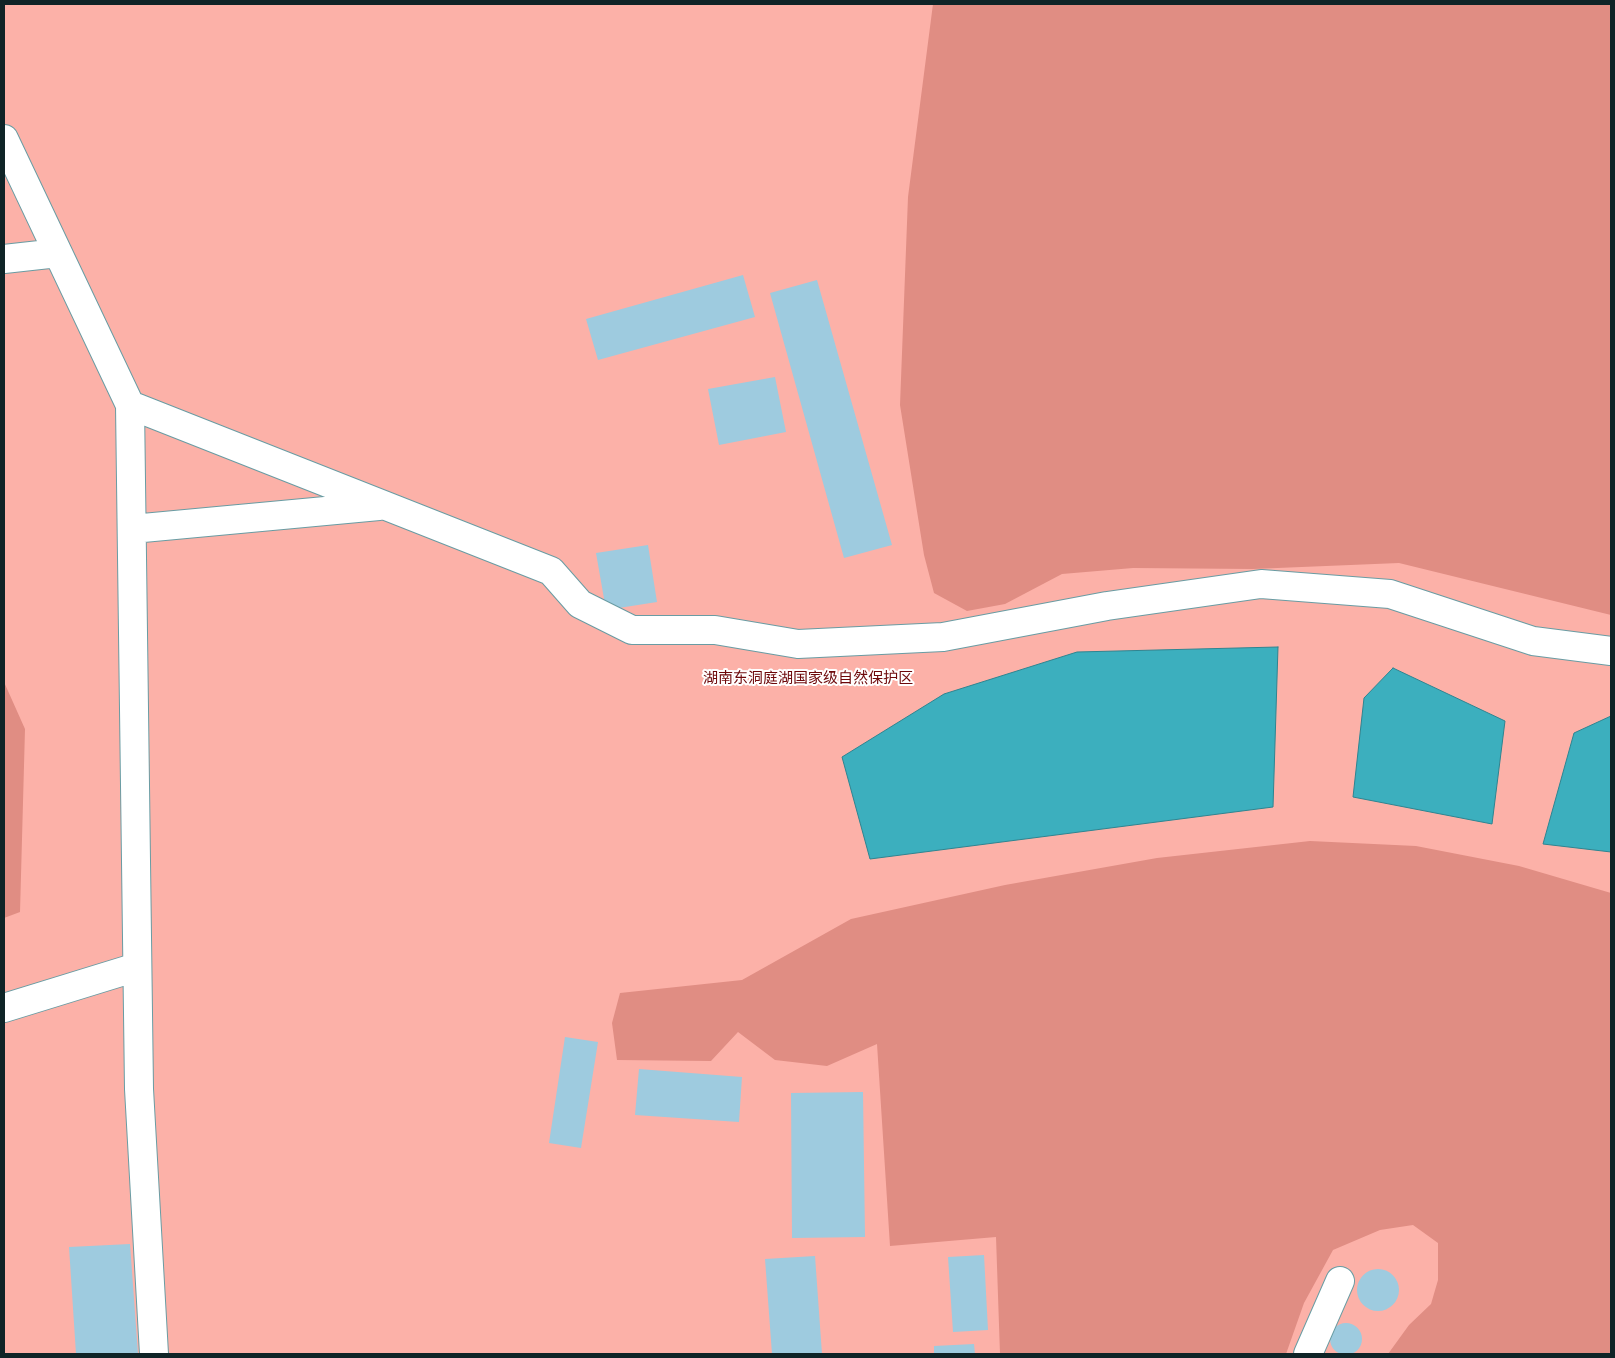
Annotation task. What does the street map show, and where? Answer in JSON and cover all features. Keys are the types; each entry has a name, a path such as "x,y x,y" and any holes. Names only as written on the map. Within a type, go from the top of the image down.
{"street":[{"path":"4,139 130,405 139,1089 154,1354"},
{"path":"4,259 58,253"},
{"path":"130,405 551,571 580,604 632,630 715,630 798,644 944,637 1107,606 1261,584 1390,594 1533,641 1611,651"},
{"path":"132,529 385,506"},
{"path":"4,1008 137,967"},
{"path":"1308,1354 1340,1280"}],"green space":[{"name":"湖南东洞庭湖国家级自然保护区","path":"4,4 1611,4 1611,1354 4,1354"}],"shaded area":[{"path":"933,4 1611,4 1611,615 1399,563 1253,569 1133,568 1062,574 1005,604 967,611 934,593 924,555 900,405 908,197"},
{"path":"4,682 25,729 20,912 4,918"},
{"path":"1310,841 1416,846 1519,866 1611,893 1611,1354 1388,1354 1409,1325 1431,1304 1438,1280 1438,1243 1413,1225 1380,1230 1333,1250 1304,1303 1286,1354 1000,1354 996,1237 890,1246 877,1044 827,1066 775,1060 738,1032 711,1061 617,1060 612,1023 620,993 742,980 851,919 1005,885 1157,858"}],"water":[{"path":"1278,647 1273,807 870,859 842,757 944,694 1077,652"},
{"path":"1393,668 1505,721 1492,824 1353,797 1364,698"},
{"path":"1611,716 1611,852 1543,844 1574,733"}],"building":[{"path":"743,275 755,317 598,360 586,319"},
{"path":"817,280 892,545 844,558 770,293"},
{"path":"775,377 786,432 719,445 708,389"},
{"path":"648,545 657,602 606,610 596,553"},
{"path":"565,1037 598,1042 581,1148 549,1143"},
{"path":"639,1069 742,1077 739,1122 635,1115"},
{"path":"863,1092 865,1237 792,1238 791,1093"},
{"path":"130,1244 138,1354 76,1354 69,1247"},
{"path":"984,1255 988,1330 953,1332 948,1257"},
{"path":"815,1256 822,1354 772,1354 765,1259"},
{"path":"1378,1269 1393,1275 1399,1290 1393,1305 1378,1311 1363,1305 1357,1290 1363,1275"},
{"path":"1346,1323 1357,1328 1362,1339 1357,1350 1346,1355 1335,1350 1330,1339 1335,1328"},
{"path":"974,1344 975,1354 934,1354 934,1346"}]}
